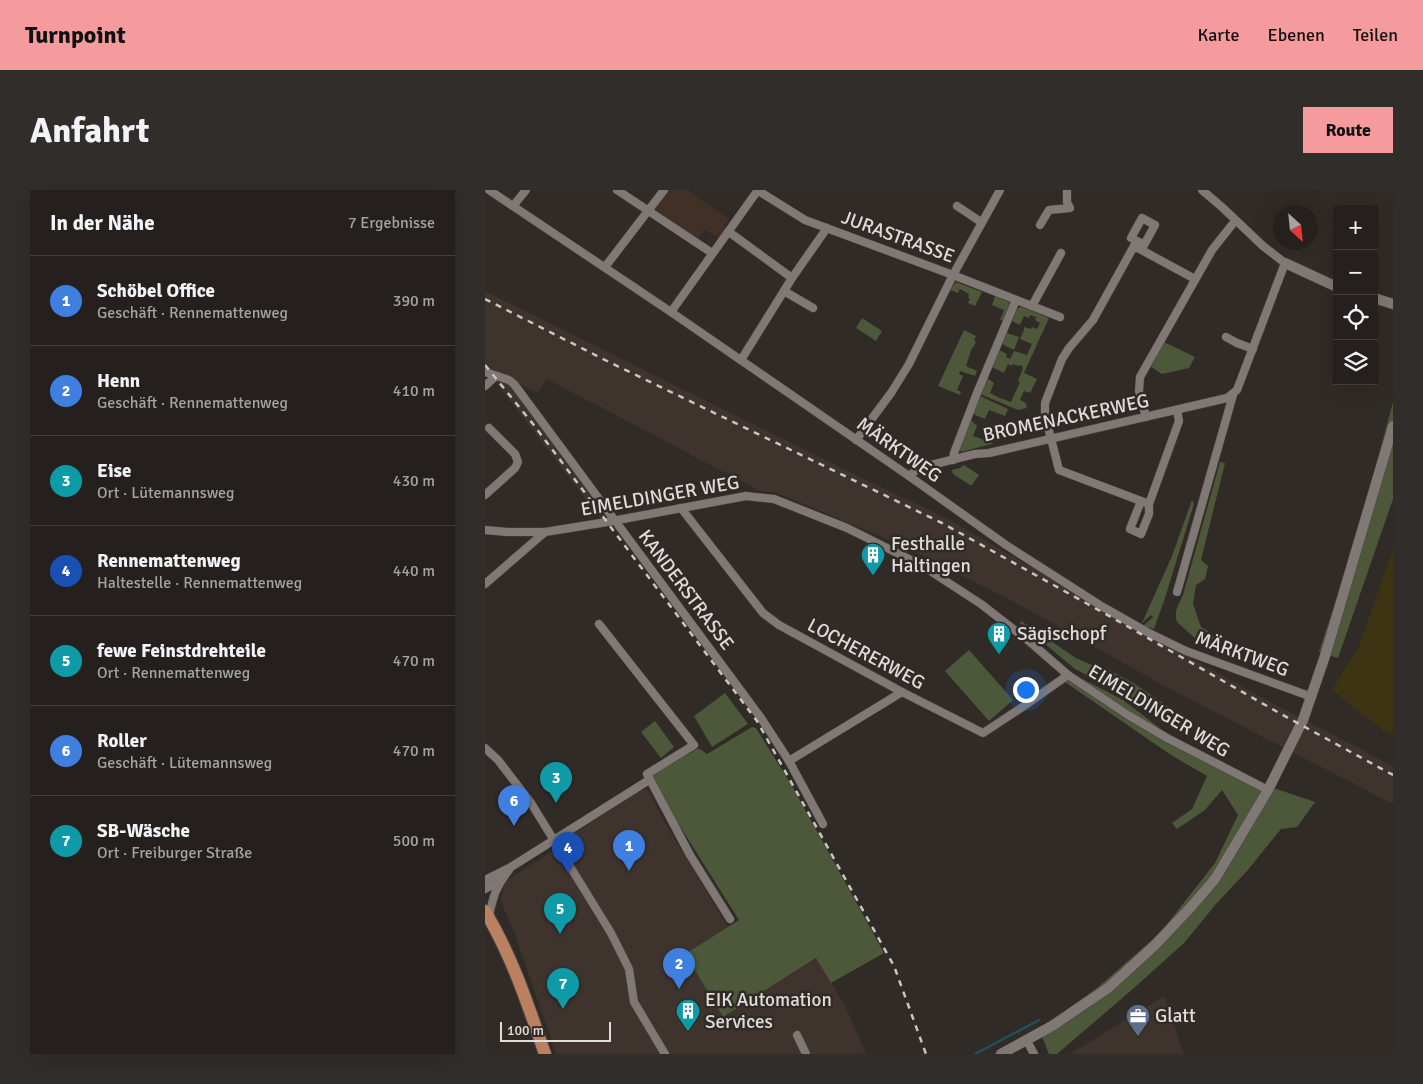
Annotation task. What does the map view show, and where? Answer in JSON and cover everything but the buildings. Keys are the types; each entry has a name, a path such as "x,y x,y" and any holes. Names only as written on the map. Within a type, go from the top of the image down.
{"main road":[{"path":"487,914 519,980 545,1054"}],"street":[{"name":"MÄRKTWEG","path":"489,190 741,360 1006,545 1103,607 1186,651 1312,697"},
{"path":"513,206 526,190"},
{"path":"617,190 712,253"},
{"path":"605,267 664,190"},
{"path":"671,312 758,190"},
{"name":"JURASTRASSE","path":"758,190 805,220 953,274 1060,317"},
{"path":"857,440 900,379 953,274 1000,190"},
{"path":"1040,225 1049,210 1070,208 1067,202 1067,190"},
{"path":"1202,190 1263,246 1285,263 1333,285"},
{"path":"957,206 981,222"},
{"path":"1146,417 1139,391 1140,377 1212,250 1235,220"},
{"path":"741,360 792,278 827,228"},
{"path":"729,232 792,278"},
{"path":"1177,410 1179,421 1145,503 1059,470 1044,406 1062,359 1093,320 1136,243 1195,279"},
{"path":"1032,306 1061,253"},
{"path":"1177,592 1233,395 1241,383 1285,263"},
{"path":"784,292 813,308"},
{"path":"1378,299 1393,304"},
{"path":"953,460 977,393 1017,300"},
{"path":"1226,337 1237,344 1253,349"},
{"name":"KANDERSTRASSE","path":"485,372 509,380 514,384 761,718 789,761 823,824"},
{"path":"485,386 496,376"},
{"name":"BROMENACKERWEG","path":"909,476 919,468 975,454 989,454 1227,398 1233,395"},
{"path":"1001,1054 1059,1021 1108,988 1155,945 1215,880 1268,790 1303,720 1334,628 1393,426"},
{"path":"485,496 515,468 518,462 515,454 489,428"},
{"name":"EIMELDINGER WEG","path":"485,530 545,532 746,496 774,499 847,528 921,564 981,604 1030,642 1068,675 1128,715 1167,738 1268,790"},
{"name":"LOCHERERWEG","path":"681,508 763,613 779,625 902,692 983,733 1068,675"},
{"path":"485,584 545,532"},
{"path":"599,624 694,745 647,774 690,855 729,919"},
{"path":"789,761 902,692"},
{"path":"485,748 498,760 531,803 611,933 629,969 634,1002 665,1054"},
{"path":"485,880 511,867 649,780"},
{"path":"487,914 500,881 511,867"},
{"path":"485,889 500,881"},
{"path":"797,1035 807,1054"},
{"path":"1027,1040 1034,1054"}],"shaded area":[{"path":"669,190 688,190 729,219 724,226 728,229 720,239 705,229 697,240 655,209"},
{"path":"485,291 944,517 1257,695 1393,766 1393,804 1170,689 1009,599 897,543 775,492 760,491 547,379 538,393 518,383 516,393 607,517 600,518 485,368"},
{"path":"642,789 648,790 664,821 728,927 685,954 723,1017 817,958 847,1010 866,1054 556,1054 516,937 502,904 501,899 505,882 546,855 567,838"},
{"path":"1164,996 1184,1054 1070,1054"}],"green space":[{"path":"956,282 982,292 975,306 968,303 970,299 968,298 969,294 960,289 958,293 950,290"},
{"path":"995,296 1009,302 1010,305 1004,321 1000,320 1004,310 992,305"},
{"path":"1020,307 1049,318 1024,373 1037,379 1030,393 1024,391 1020,400 1026,403 1027,408 1018,410 980,394 987,378 994,383 990,393 1011,402 1020,382 1018,381 1022,366 1008,364 1004,373 992,367 999,350 1007,354 1006,357 1010,359 1014,351 1027,355 1032,344 1020,339 1024,327 1037,329 1040,323 1035,320 1036,317 1030,315 1029,318 1024,316 1020,325 1012,321 1017,309"},
{"path":"862,318 882,331 876,341 856,328"},
{"path":"964,330 976,336 974,340 976,342 966,366 977,371 975,376 960,371 959,374 963,376 957,390 961,392 960,395 938,386"},
{"path":"1007,333 1019,337 1014,350 1002,344"},
{"path":"1164,342 1195,357 1189,368 1162,374 1151,367"},
{"path":"980,396 1008,409 1005,416 989,410 985,419 975,415 973,411"},
{"path":"1393,402 1393,499 1338,658 1319,652 1359,529"},
{"path":"972,421 977,426 973,436 993,443 961,452 959,448 969,422"},
{"path":"1220,462 1225,463 1201,560 1208,566 1205,579 1196,585 1193,604 1201,627 1213,634 1214,648 1207,649 1177,622 1176,615"},
{"path":"964,465 979,475 972,485 953,474 952,470"},
{"path":"1192,500 1194,504 1154,629 1143,626 1153,617 1151,615 1142,623 1172,556"},
{"path":"1021,621 1076,658 1109,670 1135,684 1172,709 1140,702 1075,669 1020,623"},
{"path":"969,650 1013,700 989,721 945,671"},
{"path":"1075,675 1123,700 1178,742 1224,771 1315,802 1297,827 1281,829 1184,943 1057,1054 1049,1054 1039,1029 1097,988 1161,932 1215,863 1238,815 1222,790 1205,810 1177,829 1172,823 1192,809 1207,776 1171,755 1065,682"},
{"path":"725,693 748,724 712,747 694,716"},
{"path":"655,721 674,747 661,758 641,732"},
{"path":"752,727 756,728 792,786 884,953 831,983 816,958 723,1017 685,954 739,920 662,798 652,775 697,749 707,754"}],"sand":[{"path":"1393,549 1393,735 1384,731 1332,690 1359,646"}],"waterway":[{"path":"975,1054 1039,1020"}],"railway":[{"path":"485,299 609,362 942,523 1393,775"},
{"path":"485,365 533,424 757,721 894,966 926,1054"}],"place":[{"name":"Festhalle Haltingen","path":"873,576"},
{"name":"Sägischopf","path":"999,655"},
{"name":"Eise","path":"556,803"},
{"name":"Roller","path":"514,826"},
{"name":"Schöbel Office","path":"629,871"},
{"name":"Rennemattenweg","path":"568,873"},
{"name":"fewe Feinstdrehteile","path":"560,934"},
{"name":"Henn","path":"679,989"},
{"name":"SB-Wäsche","path":"563,1009"},
{"name":"EIK Automation Services","path":"688,1032"},
{"name":"Glatt","path":"1138,1037"}]}
